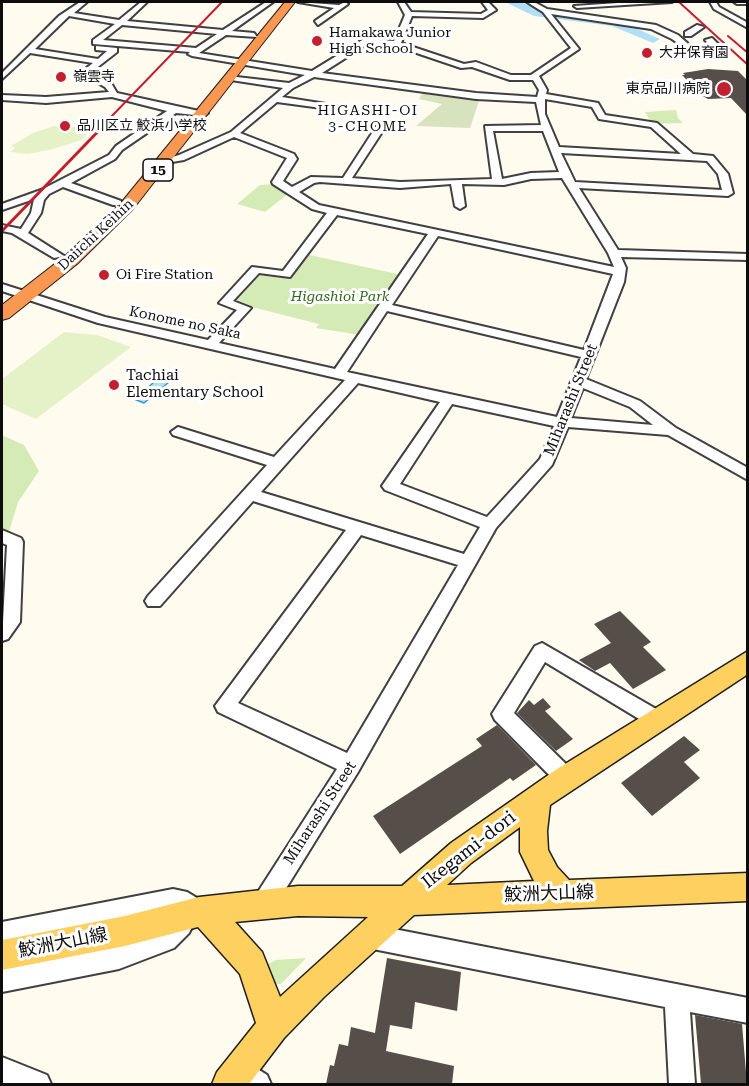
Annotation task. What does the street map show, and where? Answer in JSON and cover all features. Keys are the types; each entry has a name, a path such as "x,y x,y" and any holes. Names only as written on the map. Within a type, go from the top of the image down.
{"highway":[{"name":"Daiichi Keihin","path":"2,315 11,293 117,203 231,78 254,35 281,2"},
{"name":"Daiichi Keihin","path":"11,293 97,237 166,160 198,113 290,2"}],"main road":[{"name":"Ikegami-dori","path":"242,1080 273,1027 368,936 461,853 566,778 747,660"},
{"path":"537,799 533,831 534,852 547,877 563,895"},
{"name":"鮫洲大山線","path":"2,955 197,919 350,903 747,886"},
{"name":"鮫洲大山線","path":"197,919 264,903 298,901 350,903"},
{"path":"197,919 229,936 251,963 260,981 273,1027"}],"street":[{"path":"112,94 113,91 108,85 84,73 114,50 90,47 122,23 144,2"},
{"path":"270,2 192,54 312,74 476,96 540,98 595,105 602,117 654,125 690,157"},
{"path":"301,2 341,7"},
{"path":"318,23 349,2"},
{"path":"401,2 409,14"},
{"path":"418,2 426,15"},
{"path":"409,14 483,16 492,10 485,2"},
{"path":"166,160 181,158 234,134 290,86 340,60 367,41 396,44 464,66 473,64 510,78 536,77 575,49 545,12 530,2"},
{"path":"545,12 615,3 669,2"},
{"path":"713,2 716,8 747,26"},
{"path":"737,2 747,2"},
{"path":"615,3 627,11"},
{"path":"4,74 81,4 101,10"},
{"path":"545,12 653,27"},
{"path":"121,13 131,15"},
{"path":"68,14 122,23 254,35"},
{"path":"396,44 409,14"},
{"path":"635,15 653,27 675,37 692,51 721,51 709,40"},
{"path":"719,20 747,15"},
{"path":"688,34 700,27"},
{"path":"96,42 197,50"},
{"path":"30,51 98,61"},
{"path":"234,134 291,156 292,159 277,182 316,207 620,272 614,253 568,180 555,150 546,128 540,98 543,90 536,77"},
{"path":"231,78 290,86"},
{"path":"2,98 46,100 112,94 174,110 198,113"},
{"path":"275,99 326,107"},
{"path":"2,207 45,192 112,157 119,148 174,110"},
{"path":"498,182 488,128 546,128"},
{"path":"347,179 379,129"},
{"path":"292,192 311,180 347,179 399,185 456,181 498,182 531,176 729,194 723,174 710,158 555,150"},
{"path":"456,181 459,206"},
{"path":"62,183 117,203"},
{"path":"22,236 36,213 39,199 45,192"},
{"path":"212,343 245,308 225,303 256,269 286,275 334,211"},
{"path":"2,228 15,230 57,256"},
{"path":"154,601 279,464 347,375 385,306 435,232"},
{"path":"614,253 747,257"},
{"name":"Miharashi Street","path":"264,903 351,765 490,524 547,461 607,312 620,272"},
{"name":"Konome no Saka","path":"11,293 102,320 561,423 670,431"},
{"path":"385,306 588,356"},
{"path":"579,381 635,404 670,431 747,475"},
{"path":"449,399 390,486 490,524"},
{"path":"178,432 279,464"},
{"path":"252,495 470,562"},
{"path":"351,765 225,706 358,526"},
{"path":"2,536 15,542 15,550 11,621 2,634"},
{"path":"566,778 502,714 542,651 656,719"},
{"path":"2,934 172,900 179,900 197,919 166,940 119,957 2,980"},
{"path":"368,936 747,1011"},
{"path":"677,996 682,1084"},
{"path":"2,1070 38,1084"}],"green space":[{"path":"424,91 480,98 470,128 416,126 442,104 419,99"},
{"path":"676,110 678,118 683,123 652,124 645,112"},
{"path":"54,126 93,128 81,140 53,149 28,154 10,152 15,148 11,146 33,133"},
{"path":"275,184 289,193 265,212 237,204 260,185"},
{"name":"Higashioi Park","path":"305,254 402,275 360,335 316,328 319,324 232,302 259,271 288,278"},
{"path":"64,332 97,335 131,347 36,419 2,404 2,379"},
{"path":"2,435 24,445 39,471 18,502 9,532 2,530"},
{"path":"306,958 281,984 275,984 264,966 276,960"}],"water":[{"path":"165,373 175,377 144,403 134,399"}],"building":[{"name":"東京品川病院","path":"708,69 738,71 747,80 747,115 731,98 708,99 701,95 682,75"},
{"path":"620,611 651,642 643,647 666,670 633,689 610,663 595,671 579,660 611,643 594,624"},
{"path":"543,698 551,707 545,711 573,739 556,751 517,713 529,700 534,705"},
{"path":"497,725 536,765 513,781 510,778 400,854 373,816 482,746 476,739"},
{"path":"684,736 700,750 684,762 700,778 652,816 621,783"},
{"path":"387,958 461,972 457,1011 415,1002 412,1029 390,1025 386,1051 454,1066 452,1084 326,1084 330,1065 334,1066 339,1044 348,1046 351,1027 375,1033"},
{"path":"695,1015 742,1024 747,1084 701,1084"}],"waterway":[{"path":"511,2 534,12 615,23 653,39"}],"railway":[{"path":"109,119 222,2"},
{"path":"679,2 748,65"},
{"path":"728,36 748,53"},
{"path":"2,231 111,118"}],"place":[{"name":"Hamakawa Junior High School","path":"317,41"},
{"name":"大井保育園","path":"647,53"},
{"name":"嶺雲寺","path":"61,77"},
{"name":"東京品川病院","path":"724,89"},
{"name":"品川区立 鮫浜小学校","path":"65,126"},
{"name":"Oi Fire Station","path":"104,275"},
{"name":"Tachiai Elementary School","path":"114,385"}],"district":[{"name":"HIGASHI-OI 3-CHOME","path":"368,120"}]}
